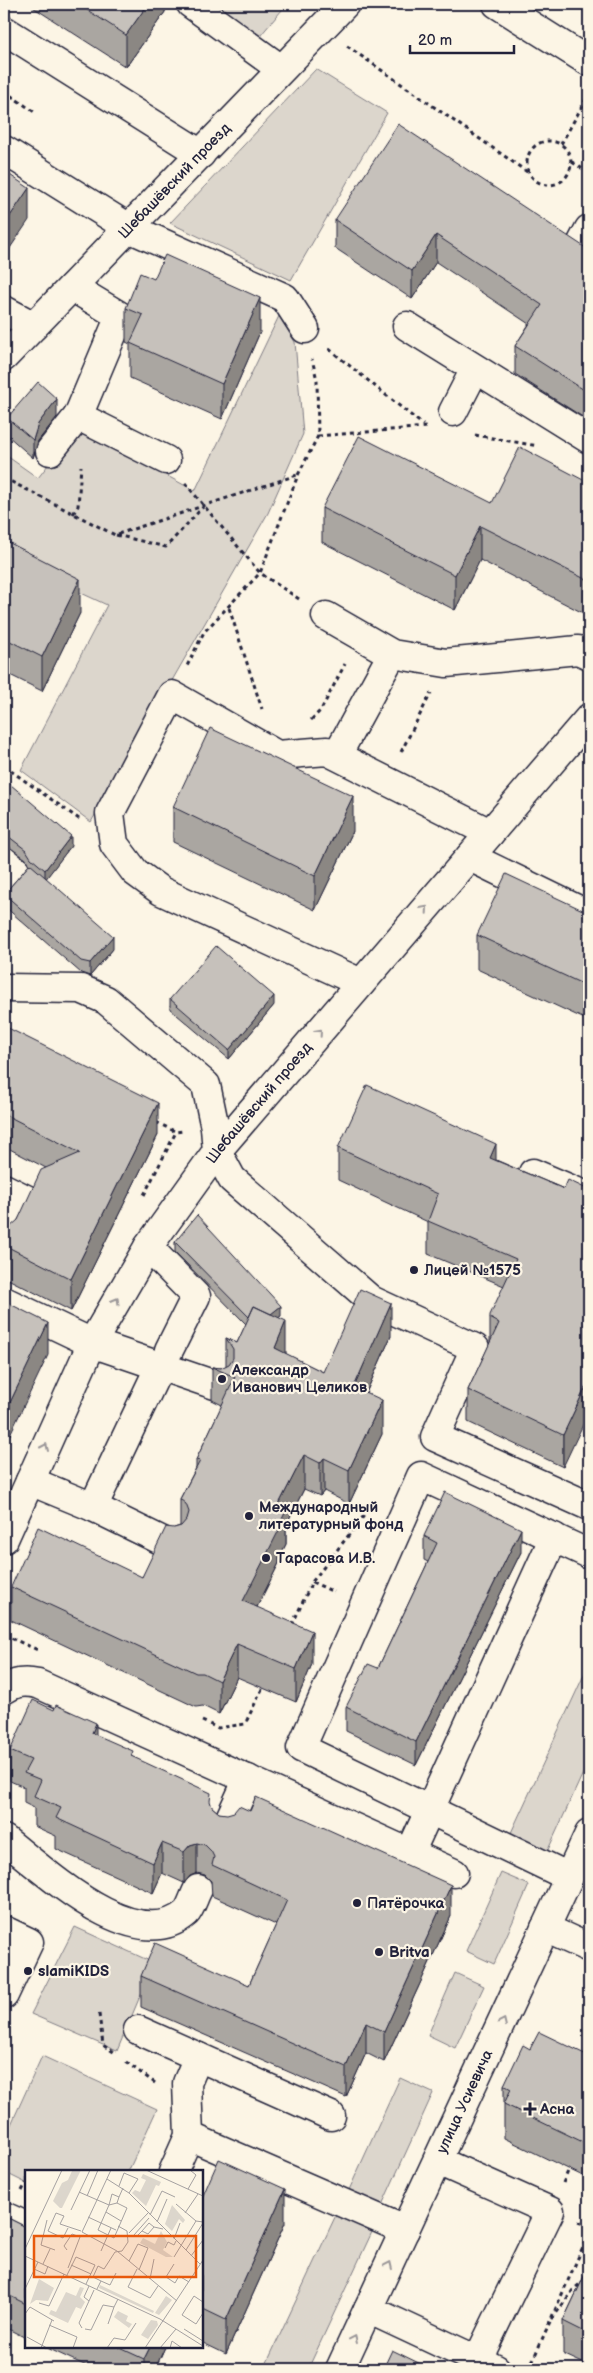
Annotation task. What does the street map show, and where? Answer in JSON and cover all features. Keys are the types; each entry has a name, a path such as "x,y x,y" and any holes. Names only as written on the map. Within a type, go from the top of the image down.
{"street":[{"path":"191,4 281,69"},
{"name":"Шебашёвский проезд","path":"4,357 345,4"},
{"path":"497,4 589,62"},
{"path":"4,30 201,154"},
{"path":"4,150 129,228 285,298 305,329"},
{"path":"589,229 579,248 589,254"},
{"path":"50,451 78,416 120,316 72,287"},
{"path":"4,310 34,326"},
{"path":"407,326 589,440"},
{"path":"453,412 475,369"},
{"path":"78,416 166,460"},
{"path":"326,616 392,654 446,664 578,650 589,655"},
{"path":"337,755 392,654"},
{"path":"361,983 161,891 135,872 114,844 110,813 172,695 277,755 327,750 490,833"},
{"name":"Шебашёвский проезд","path":"4,1540 92,1343 148,1247 217,1151 589,718"},
{"path":"470,857 589,915"},
{"path":"4,861 16,871 4,882"},
{"path":"4,988 81,989 106,1000 206,1085 215,1128 217,1151 232,1179 371,1300 475,1348 435,1437 589,1506"},
{"path":"533,1173 589,1197"},
{"path":"4,1188 26,1199 4,1245"},
{"path":"93,1507 164,1358 196,1296 148,1247"},
{"path":"4,1301 92,1343 164,1358 218,1386"},
{"path":"569,1877 301,1748 421,1476 589,1554"},
{"path":"30,1481 93,1507 173,1546"},
{"path":"410,1853 554,1537"},
{"path":"4,1690 20,1682 38,1684 454,1873"},
{"path":"225,1829 248,1779"},
{"name":"улица Усиевича","path":"340,2369 589,1834"},
{"path":"4,1838 87,1903 135,1925 149,1926 174,1920 187,1912 198,1889"},
{"path":"546,1928 589,1948"},
{"path":"4,1930 29,1942 4,1995"},
{"path":"138,2030 331,2116"},
{"path":"174,2170 189,2136 187,2083 198,2057"},
{"path":"189,2136 405,2230"},
{"path":"368,2309 487,2365 550,2211 438,2161"},
{"path":"4,2216 25,2226"}],"path":[{"path":"344,44 530,174 541,184 556,184 568,176 572,162 570,155 561,144 547,141 534,147 527,160 530,174"},
{"path":"4,91 36,113"},
{"path":"561,144 589,94"},
{"path":"572,162 589,173"},
{"path":"305,329 427,427"},
{"path":"172,695 204,632 260,574 298,475 318,436 317,380 305,329"},
{"path":"166,460 260,574 326,616"},
{"path":"115,535 298,475"},
{"path":"4,478 115,535 166,547 203,506"},
{"path":"229,608 277,755 321,710 360,634"},
{"path":"387,780 446,664"},
{"path":"4,766 114,844"},
{"path":"150,1119 176,1132"},
{"path":"292,1627 312,1582 371,1506 402,1520"},
{"path":"245,1724 266,1680"},
{"path":"529,2369 589,2233"},
{"path":"547,2326 573,2290 589,2276"},
{"path":"4,2364 14,2369"}],"shaded area":[{"path":"199,4 287,4 255,42"},
{"path":"316,69 387,113 291,280 170,223"},
{"path":"279,316 295,342 303,434 268,513 91,822 21,770 107,605 4,557 4,454 38,478 77,427 195,491"},
{"path":"589,1664 589,1760 547,1852 510,1835"},
{"path":"501,1873 529,1885 494,1964 466,1951"},
{"path":"75,1927 154,1963 117,2051 31,2014"},
{"path":"455,1973 484,1986 455,2048 428,2035"},
{"path":"42,2056 157,2109 129,2170 25,2170 25,2182 4,2172 4,2140"},
{"path":"400,2078 433,2093 382,2205 349,2190"},
{"path":"336,2215 372,2232 308,2369 264,2369"}],"building":[{"path":"78,4 148,4 126,35"},
{"path":"398,124 589,250 589,393 515,346 542,305 436,235 412,271 335,220"},
{"path":"4,171 29,188 4,225"},
{"path":"165,255 260,298 222,384 130,343 143,315 126,308 140,273 154,279"},
{"path":"38,382 57,399 38,424 33,440 7,418"},
{"path":"359,436 492,503 520,447 589,483 589,581 480,526 455,575 322,508"},
{"path":"4,540 80,579 42,657 4,638"},
{"path":"210,728 353,796 315,876 173,807"},
{"path":"4,779 71,836 45,870 31,858 26,850 4,833"},
{"path":"30,864 113,936 90,963 81,961 4,894"},
{"path":"506,874 589,913 589,987 477,935"},
{"path":"216,946 274,996 229,1050 170,999"},
{"path":"4,1026 158,1103 71,1279 4,1245 4,1240 10,1227 18,1220 41,1170 80,1153 4,1114"},
{"path":"367,1085 496,1144 490,1158 564,1189 568,1180 589,1190 589,1380 563,1435 468,1390 499,1323 490,1318 490,1315 516,1259 428,1221 438,1194 338,1148"},
{"path":"197,1215 281,1306 271,1314 254,1306 249,1317 175,1242"},
{"name":"Международный литературный фонд","path":"360,1289 391,1303 354,1387 382,1400 349,1470 324,1458 320,1463 304,1455 278,1506 286,1511 277,1529 279,1530 243,1601 312,1631 296,1669 237,1644 219,1681 203,1673 196,1673 11,1587 38,1527 142,1577 166,1527 174,1528 181,1526 187,1519 189,1512 186,1504 180,1499 200,1461 196,1460 235,1377 212,1367 221,1368 229,1364 233,1358 233,1349 226,1338 237,1343 254,1306 286,1321 275,1348 323,1372"},
{"path":"4,1301 48,1323 4,1415"},
{"path":"445,1492 521,1529 416,1742 346,1707 368,1664 378,1668 437,1543 424,1536"},
{"path":"33,1700 54,1710 56,1705 96,1723 92,1733 133,1751 131,1756 211,1793 210,1801 212,1807 219,1813 227,1814 234,1812 239,1806 250,1811 256,1797 451,1885 384,2032 366,2023 346,2067 141,1976 155,1943 249,1985 287,1900 212,1865 214,1857 205,1845 197,1843 190,1845 184,1852 162,1843 153,1863 56,1818 61,1808 34,1796 41,1780 24,1773 31,1760 10,1751"},
{"path":"539,2032 589,2056 589,2145 504,2104 511,2089 504,2085 523,2045 530,2049"},
{"path":"219,2159 285,2189 226,2320 202,2308 202,2198"},
{"path":"4,2216 25,2226 25,2304 4,2293"},
{"path":"589,2266 589,2334 563,2321"},
{"path":"120,2348 150,2348 144,2359"},
{"path":"392,2350 431,2369 372,2369 375,2363 384,2367"}],"place":[{"name":"Лицей №1575","path":"414,1270"},
{"name":"Александр Иванович Целиков","path":"222,1379"},
{"name":"Международный литературный фонд","path":"249,1516"},
{"name":"Тарасова И.В.","path":"266,1558"},
{"name":"Пятёрочка","path":"357,1903"},
{"name":"Britva","path":"379,1952"},
{"name":"slamiKIDS","path":"28,1971"},
{"name":"Асна","path":"530,2109"}]}
